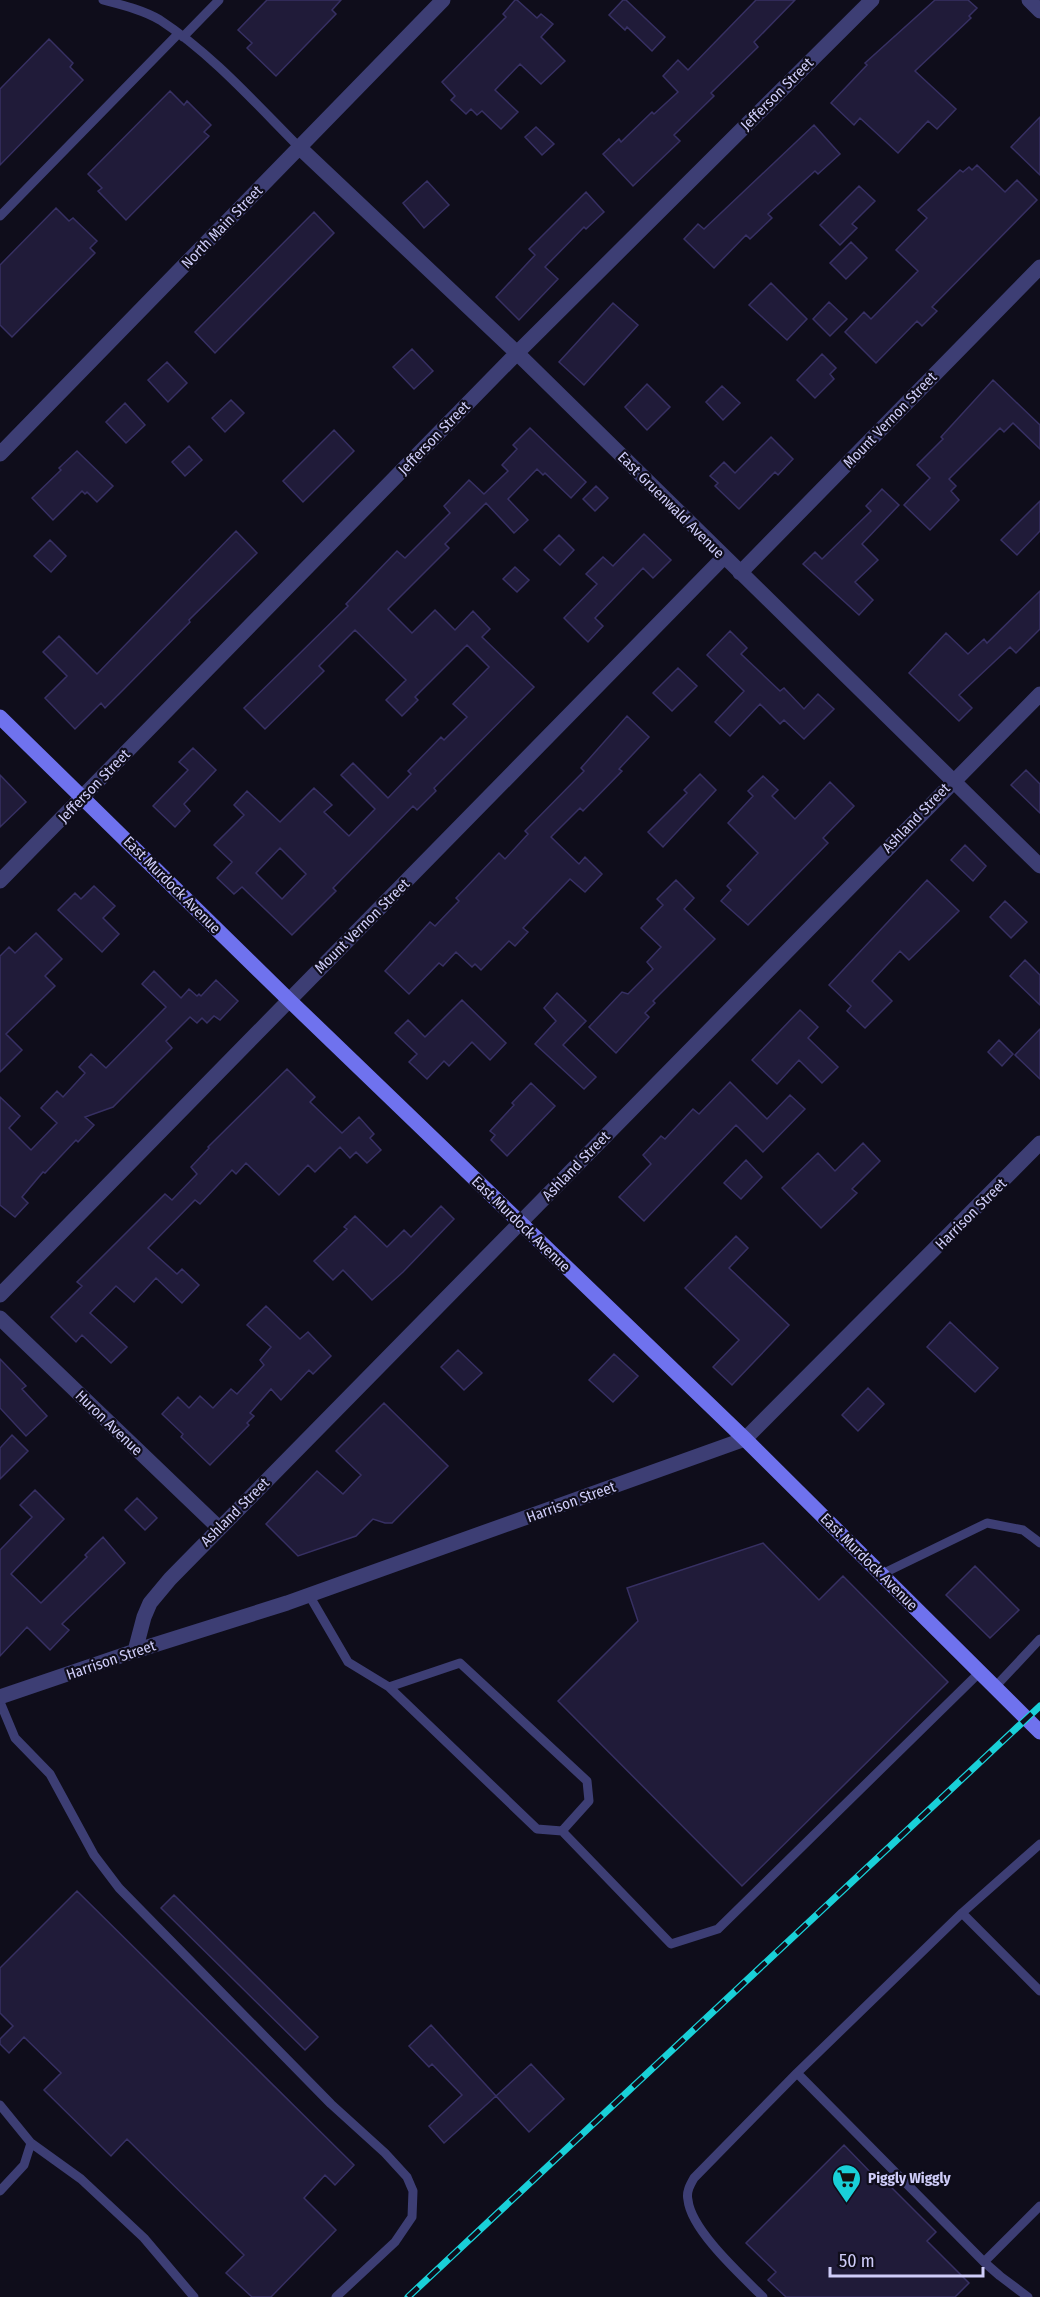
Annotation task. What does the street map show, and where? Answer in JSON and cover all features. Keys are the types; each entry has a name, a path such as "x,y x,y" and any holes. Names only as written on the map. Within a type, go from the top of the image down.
{"main road":[{"name":"East Murdock Avenue","path":"0,717 289,1000 745,1439 1040,1732"}],"street":[{"name":"North Main Street","path":"0,453 443,0"},
{"name":"Jefferson Street","path":"0,881 517,353 872,0"},
{"path":"1029,0 1040,11"},
{"name":"East Gruenwald Avenue","path":"300,148 517,353 1040,866"},
{"name":"Mount Vernon Street","path":"740,573 1040,267"},
{"name":"Mount Vernon Street","path":"0,1295 724,557"},
{"name":"Ashland Street","path":"135,1651 150,1603 170,1579 1040,694"},
{"name":"Harrison Street","path":"0,1698 135,1651 309,1595 745,1439 1040,1143"},
{"name":"Huron Avenue","path":"0,1318 219,1528"}],"lane":[{"path":"103,0 159,19 242,91 300,148"},
{"path":"0,216 219,0"},
{"path":"882,1574 987,1523 1023,1530 1040,1543"},
{"path":"309,1595 348,1662 389,1687 537,1829 562,1831 671,1944 718,1929 980,1672"},
{"path":"995,1687 1040,1639"},
{"path":"389,1687 460,1663 587,1781 590,1801 562,1831"},
{"path":"0,1702 15,1738 50,1774 94,1855 119,1888 331,2104 385,2153 407,2177 413,2191 411,2217 395,2242 336,2297"},
{"path":"762,2297 695,2223 687,2201 688,2189 694,2178 797,2073 962,1913 1040,1844"},
{"path":"962,1913 1040,1991"},
{"path":"797,2073 984,2262 1028,2297"},
{"path":"0,2105 31,2143 81,2179 144,2238 194,2297"},
{"path":"0,2191 24,2165 31,2143"},
{"path":"984,2262 1040,2206"}],"building":[{"path":"267,0 341,0 332,10 336,14 276,76 247,48 252,43 238,30"},
{"path":"515,0 537,18 541,14 553,24 541,37 565,61 541,84 520,64 495,90 518,112 501,129 482,111 477,115 471,109 466,114 451,100 455,96 442,82 506,17 503,14"},
{"path":"623,0 626,0 665,37 652,51 627,27 625,30 609,15"},
{"path":"756,0 795,0 754,42 758,47 711,93 714,96 674,135 680,141 633,186 603,154 619,139 621,142 652,112 654,114 678,92 663,76 678,60 688,70"},
{"path":"935,0 968,0 977,8 969,16 971,18 915,71 956,109 937,129 928,121 898,153 860,118 854,125 831,103 867,65 865,63"},
{"path":"49,39 73,63 70,67 83,80 0,165 0,89"},
{"path":"170,91 184,105 187,101 211,125 204,132 209,136 126,220 98,191 102,188 88,174"},
{"path":"1040,117 1040,175 1011,147"},
{"path":"814,125 840,154 818,174 815,171 768,214 772,218 750,239 746,235 714,268 684,239 698,224 704,229"},
{"path":"536,127 554,144 542,155 525,137"},
{"path":"977,165 1005,192 1017,180 1037,200 932,307 937,311 922,326 917,321 876,363 845,332 864,312 871,319 918,271 896,250 927,218 918,210 960,170 963,172 969,167 972,170"},
{"path":"427,181 449,205 424,228 403,203"},
{"path":"859,186 875,201 852,224 857,228 840,245 820,225"},
{"path":"586,192 604,212 586,229 584,227 545,267 558,279 519,320 496,297 535,255 529,249"},
{"path":"56,208 69,221 73,218 97,241 90,248 95,253 12,337 0,325 0,265"},
{"path":"314,212 334,233 215,353 195,332"},
{"path":"851,242 867,258 846,279 830,263"},
{"path":"771,283 807,319 787,340 749,305"},
{"path":"829,302 847,319 830,336 813,319"},
{"path":"613,303 638,325 584,385 559,362"},
{"path":"412,349 433,371 414,389 393,367"},
{"path":"822,354 836,368 830,374 834,379 815,398 797,380"},
{"path":"167,362 187,383 168,402 148,380"},
{"path":"993,380 1040,425 1040,449 1013,423 1004,432 1000,428 949,479 956,486 951,491 959,500 930,530 904,505 930,478 917,465 943,439 941,437"},
{"path":"647,384 670,407 647,430 625,407"},
{"path":"722,386 740,403 723,420 706,402"},
{"path":"231,400 244,413 225,432 212,418"},
{"path":"125,403 145,425 126,443 106,422"},
{"path":"530,428 586,482 571,498 545,473 543,475 537,469 508,499 528,520 514,533 486,503 445,544 449,548 388,609 412,633 435,610 455,630 473,611 490,629 482,637 534,687 434,788 436,791 417,810 413,806 333,888 336,891 292,935 242,887 234,894 217,878 232,862 214,845 244,815 234,805 247,791 280,822 314,788 332,805 324,812 349,836 375,809 341,775 353,763 388,798 411,774 408,771 441,737 444,740 467,717 453,704 489,667 467,645 415,697 418,700 402,716 386,700 406,680 355,630 319,666 324,671 265,729 244,708 348,606 346,604 397,551 405,558 450,513 444,506 469,480 484,494 508,471 502,465 517,449 513,445","holes":["280,848 306,874 282,899 256,873"]},
{"path":"334,430 354,451 303,502 283,481"},
{"path":"771,437 793,459 778,475 775,472 739,509 715,486 718,483 710,476 724,462 735,473"},
{"path":"189,446 202,460 185,476 172,462"},
{"path":"77,451 113,486 97,502 87,492 85,494 82,491 53,520 32,498"},
{"path":"596,486 608,498 595,511 583,499"},
{"path":"882,489 899,505 862,544 878,560 855,582 873,600 859,615 803,564 815,552 822,559 871,511 866,506"},
{"path":"1040,501 1040,531 1017,555 1001,540"},
{"path":"236,531 257,553 105,708 101,703 75,729 45,698 67,676 43,652 59,636 97,674"},
{"path":"644,534 671,560 653,578 643,568 595,618 603,626 588,642 564,618 597,584 586,574 603,557 613,566"},
{"path":"559,535 574,550 560,565 544,550"},
{"path":"50,540 66,556 51,572 34,556"},
{"path":"515,567 529,580 517,592 503,579"},
{"path":"1040,591 1040,629 1016,653 1010,647 959,695 972,708 959,721 909,673 946,633 968,654 984,639 987,643"},
{"path":"730,631 747,648 741,654 780,691 784,688 804,709 818,694 834,709 804,739 784,720 780,724 760,704 730,736 715,722 744,691 707,655"},
{"path":"678,668 697,686 672,711 653,693"},
{"path":"627,716 649,737 619,769 622,771 583,811 580,808 551,837 579,864 585,857 602,874 585,892 570,879 523,928 528,932 515,946 509,941 481,970 475,964 472,967 456,952 443,966 439,963 409,994 385,971 430,922 435,926 459,901 456,898 499,853 505,859 528,834 525,831 584,771 581,768"},
{"path":"193,748 216,770 184,804 190,811 175,827 153,806 188,770 179,762"},
{"path":"1026,770 1040,784 1040,813 1011,785"},
{"path":"700,774 716,790 663,847 648,832 687,793 684,790"},
{"path":"0,775 26,802 0,827"},
{"path":"763,776 778,790 772,796 795,819 830,782 854,806 823,838 828,843 748,925 721,901 731,890 727,886 758,853 728,823 753,796 748,791"},
{"path":"965,845 986,866 973,881 951,860"},
{"path":"676,880 694,898 684,909 715,939 653,1001 655,1003 645,1013 649,1017 616,1053 589,1027 622,992 628,994 653,969 647,962 661,947 641,928 663,905 657,899"},
{"path":"927,880 959,911 909,960 900,951 872,981 892,1001 865,1028 847,1011 851,1006 829,985"},
{"path":"94,886 115,906 103,918 119,934 102,952 58,910 75,893 81,899"},
{"path":"1005,901 1027,922 1011,938 990,917"},
{"path":"36,933 62,959 45,976 55,986 6,1034 22,1050 0,1072 0,956 9,947 15,953"},
{"path":"1025,960 1040,975 1040,1005 1010,976"},
{"path":"154,971 181,998 189,989 197,996 199,994 201,996 216,980 238,1001 220,1020 214,1016 207,1023 202,1018 197,1023 190,1017 166,1041 172,1048 113,1107 85,1117 94,1125 78,1142 76,1140 45,1173 43,1172 22,1197 28,1203 15,1217 0,1205 0,1097 20,1116 9,1128 31,1150 57,1123 41,1108 57,1091 63,1097 85,1073 79,1067 91,1054 106,1068 166,1007 142,984"},
{"path":"557,993 586,1021 563,1045 596,1077 584,1089 535,1044 556,1021 544,1008"},
{"path":"462,1000 506,1043 490,1060 472,1042 449,1066 444,1061 427,1079 409,1062 417,1054 395,1033 408,1020 425,1037"},
{"path":"800,1010 818,1027 808,1038 838,1067 822,1083 799,1060 777,1084 752,1060"},
{"path":"1040,1029 1040,1079 1015,1055"},
{"path":"999,1040 1013,1054 1002,1066 988,1052"},
{"path":"287,1069 315,1097 310,1102 342,1133 359,1117 374,1134 370,1138 381,1150 367,1163 356,1152 350,1158 340,1147 315,1172 308,1165 279,1195 246,1163 236,1174 232,1170 200,1204 195,1200 148,1248 177,1274 182,1269 199,1285 182,1303 156,1278 134,1302 116,1286 90,1313 127,1347 111,1363 82,1335 76,1342 51,1317 82,1286 77,1282 165,1194 172,1200 197,1174 191,1167 208,1147"},
{"path":"730,1082 767,1119 790,1095 805,1109 763,1152 736,1125 644,1221 619,1197 651,1164 643,1155 661,1136 665,1139 693,1109 699,1114"},
{"path":"531,1083 555,1106 507,1156 491,1140 495,1135 490,1131"},
{"path":"863,1143 880,1161 852,1189 857,1193 821,1228 782,1188 818,1153 835,1171"},
{"path":"746,1160 762,1177 741,1199 724,1183"},
{"path":"441,1206 454,1219 403,1272 372,1300 343,1270 333,1280 314,1261 347,1229 344,1227 355,1216 387,1247 404,1230 411,1237"},
{"path":"736,1236 748,1248 729,1268 789,1325 732,1385 713,1367 739,1340 685,1288"},
{"path":"266,1306 300,1339 308,1332 331,1356 313,1374 309,1370 281,1400 271,1389 250,1413 254,1416 247,1423 249,1425 210,1465 181,1437 183,1434 162,1414 178,1397 189,1408 200,1396 213,1408 231,1389 237,1394 264,1365 260,1360 271,1347 247,1325"},
{"path":"950,1322 998,1368 975,1392 927,1347"},
{"path":"458,1350 482,1373 464,1390 441,1367"},
{"path":"614,1354 638,1376 613,1402 589,1380"},
{"path":"0,1359 26,1386 22,1389 47,1416 26,1436 0,1408"},
{"path":"868,1388 884,1404 858,1431 842,1415"},
{"path":"384,1403 448,1466 392,1523 373,1519 356,1536 298,1556 266,1524 317,1471 343,1494 361,1475 336,1451"},
{"path":"12,1435 28,1451 0,1479 0,1448"},
{"path":"35,1490 64,1519 11,1574 41,1603 87,1557 85,1555 103,1537 125,1563 62,1624 69,1630 50,1650 27,1627 0,1656 0,1550 32,1517 20,1505"},
{"path":"137,1498 157,1518 145,1530 125,1510"},
{"path":"763,1543 819,1600 843,1576 948,1682 742,1886 558,1701 638,1621 627,1588"},
{"path":"975,1566 1019,1610 990,1638 946,1595"},
{"path":"77,1891 354,2165 335,2185 325,2175 304,2198 336,2230 271,2297 252,2297 226,2273 244,2255 127,2139 111,2156 44,2090 61,2073 24,2037 9,2053 0,2044 0,2039 13,2026 0,2013 0,1968"},
{"path":"174,1895 318,2037 305,2050 161,1908"},
{"path":"431,2025 496,2096 444,2143 429,2126 462,2095 432,2064 429,2067 409,2046"},
{"path":"531,2064 564,2099 529,2132 496,2096"},
{"name":"Piggly Wiggly","path":"844,2145 875,2177 878,2174 936,2232 927,2241 969,2283 955,2297 786,2297 768,2280 776,2272 746,2243"}],"railway":[{"path":"408,2297 1040,1706"}],"place":[{"name":"Piggly Wiggly","path":"847,2204"}]}
